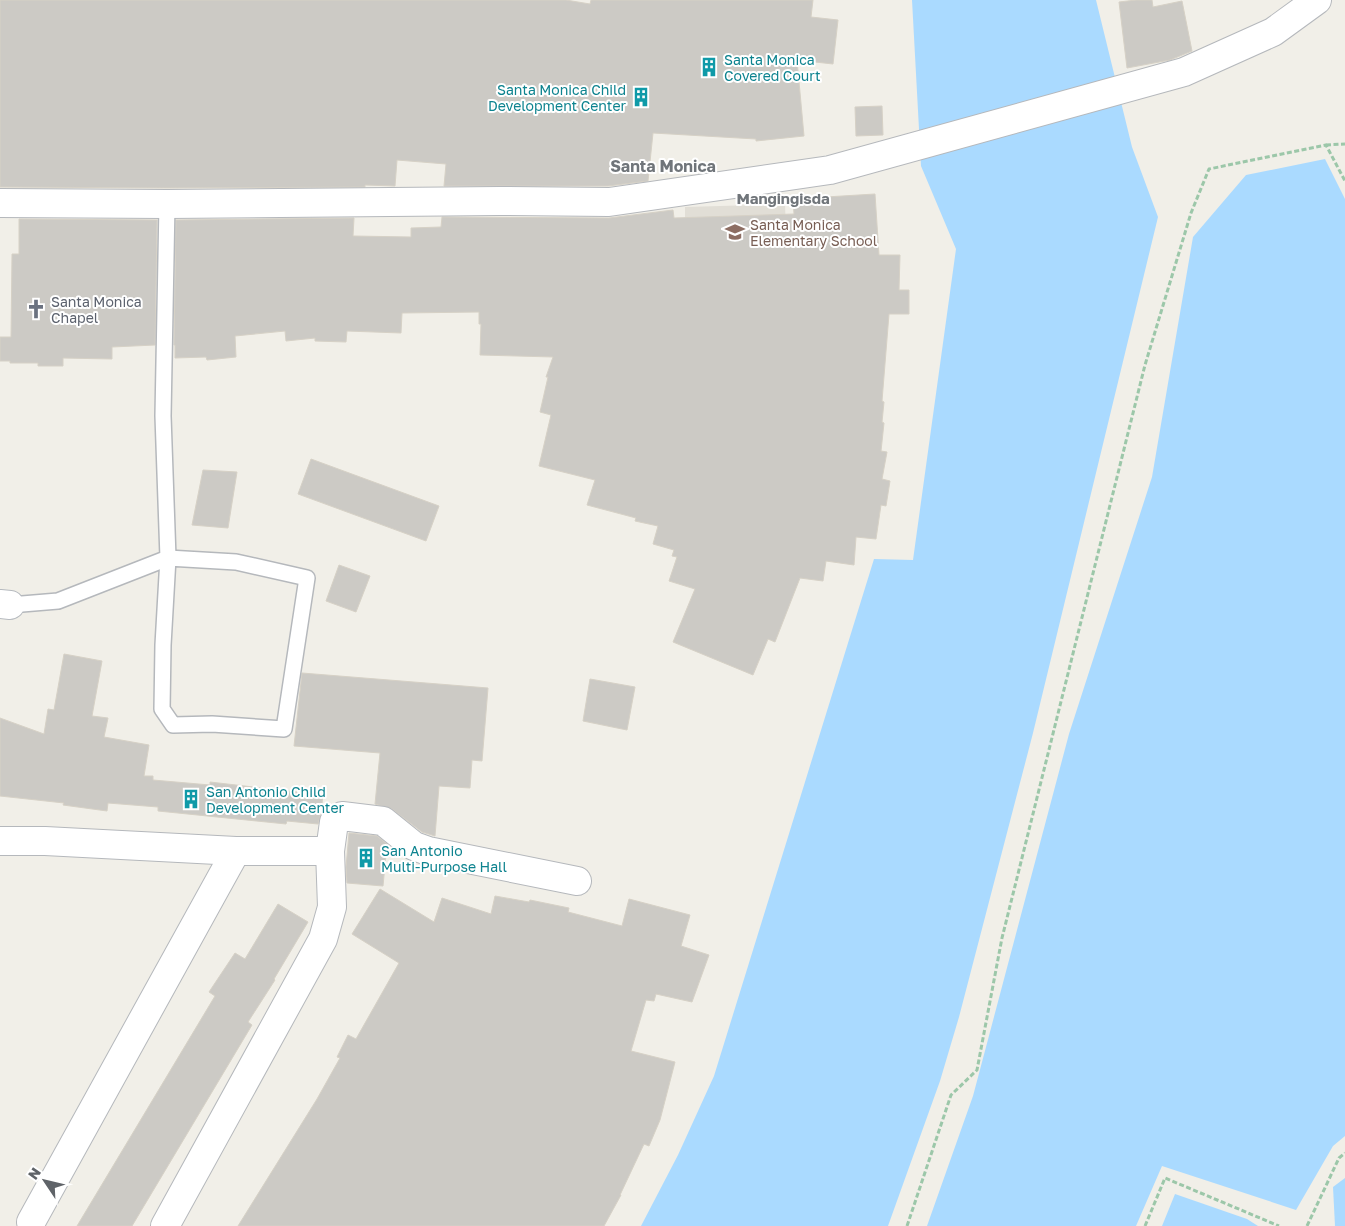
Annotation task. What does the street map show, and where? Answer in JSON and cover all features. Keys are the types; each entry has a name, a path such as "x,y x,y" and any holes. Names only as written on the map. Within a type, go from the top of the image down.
{"street":[{"path":"0,203 608,202 830,170 1184,72 1273,32 1317,0"},
{"path":"165,1226 323,939 332,907 330,851 334,822 342,816 383,821 414,846 428,851 577,881"},
{"path":"0,841 45,840 236,851 330,851"},
{"path":"30,1222 236,851"}],"lane":[{"path":"5,604 58,601 168,558 236,562 307,578 284,729 212,724 172,725 162,709 163,645 168,558 163,416 167,204"}],"path":[{"path":"907,1226 951,1096 976,1070 1002,938 1145,365 1191,213 1209,169 1326,145 1345,144"},
{"path":"1326,145 1345,181"},
{"path":"1307,1226 1339,1158 1345,1153"},
{"path":"1145,1226 1165,1178 1279,1226"}],"shaded area":[{"name":"Santa Monica Elementary School","path":"785,204 787,257 685,259 685,207"}],"water":[{"path":"912,0 1096,0 1132,147 1158,217 1033,733 959,1017 940,1081 888,1226 641,1226 678,1155 714,1076 874,559 913,560 956,249 921,166"},
{"path":"1325,159 1345,199 1345,1136 1333,1146 1296,1210 1162,1166 1136,1226 927,1226 973,1096 1069,734 1152,477 1193,237 1246,175"},
{"path":"1345,1178 1345,1226 1335,1226 1333,1187"},
{"path":"1175,1194 1247,1219 1258,1226 1162,1226"}],"building":[{"path":"0,0 566,0 590,4 591,0 813,0 811,17 838,20 833,64 797,60 804,136 756,141 756,139 653,133 648,181 608,186 444,186 446,164 397,160 395,186 0,187"},
{"path":"1152,0 1153,7 1182,1 1192,51 1170,60 1127,68 1119,2"},
{"path":"882,106 883,135 856,136 855,107"},
{"path":"875,194 879,255 900,255 899,290 909,290 909,314 889,314 882,401 884,402 882,422 884,423 881,451 887,452 882,479 890,481 886,506 881,505 876,539 856,537 854,565 826,561 823,581 800,578 775,642 768,639 753,675 673,642 695,589 669,581 677,557 672,556 674,550 653,544 658,526 635,521 636,518 587,505 595,480 539,466 551,415 540,412 548,377 546,377 553,357 480,355 481,324 479,324 479,312 402,313 401,333 347,331 346,342 315,341 315,338 286,341 285,331 235,336 236,357 207,360 206,357 175,358 176,220 354,218 353,236 411,237 411,228 441,227 442,217 609,218 673,210 674,218 794,214 793,199"},
{"path":"19,219 157,220 155,345 112,347 112,359 63,358 63,366 38,366 38,363 0,361 0,337 11,337 12,254 19,254"},
{"path":"311,459 439,506 426,541 298,494"},
{"path":"203,470 237,472 228,528 192,525"},
{"path":"339,565 370,576 356,612 326,601"},
{"path":"64,654 102,661 92,716 108,718 104,737 149,745 144,776 153,776 153,780 210,785 210,782 323,795 318,824 287,821 286,824 158,811 158,807 108,803 107,811 63,805 64,803 0,796 0,718 44,734 48,709 54,710"},
{"path":"302,673 488,688 482,761 472,760 470,788 439,786 435,836 422,832 392,809 375,804 380,753 294,746"},
{"path":"590,679 635,687 627,730 583,721"},
{"name":"San Antonio Multi-Purpose Hall","path":"349,833 377,836 387,844 383,886 347,883 346,867"},
{"path":"380,889 434,922 442,898 491,914 495,896 529,902 530,900 569,908 568,912 622,926 629,899 690,915 681,946 709,955 692,1002 656,994 654,1001 646,1000 631,1051 675,1062 660,1120 649,1146 644,1144 621,1195 604,1226 238,1226 317,1099 340,1058 337,1057 348,1035 356,1039 399,963 352,934"},
{"path":"278,904 308,922 275,980 248,1022 252,1025 132,1226 77,1226 215,996 209,992 235,953 245,959"}],"place":[{"name":"Santa Monica Covered Court","path":"709,67"},
{"name":"Santa Monica Child Development Center","path":"641,97"},
{"name":"Santa Monica Elementary School","path":"735,232"},
{"name":"Santa Monica Chapel","path":"36,309"},
{"name":"San Antonio Child Development Center","path":"191,799"},
{"name":"San Antonio Multi-Purpose Hall","path":"366,858"}],"district":[{"name":"Santa Monica","path":"663,166"},
{"name":"Mangingisda","path":"783,198"}]}
